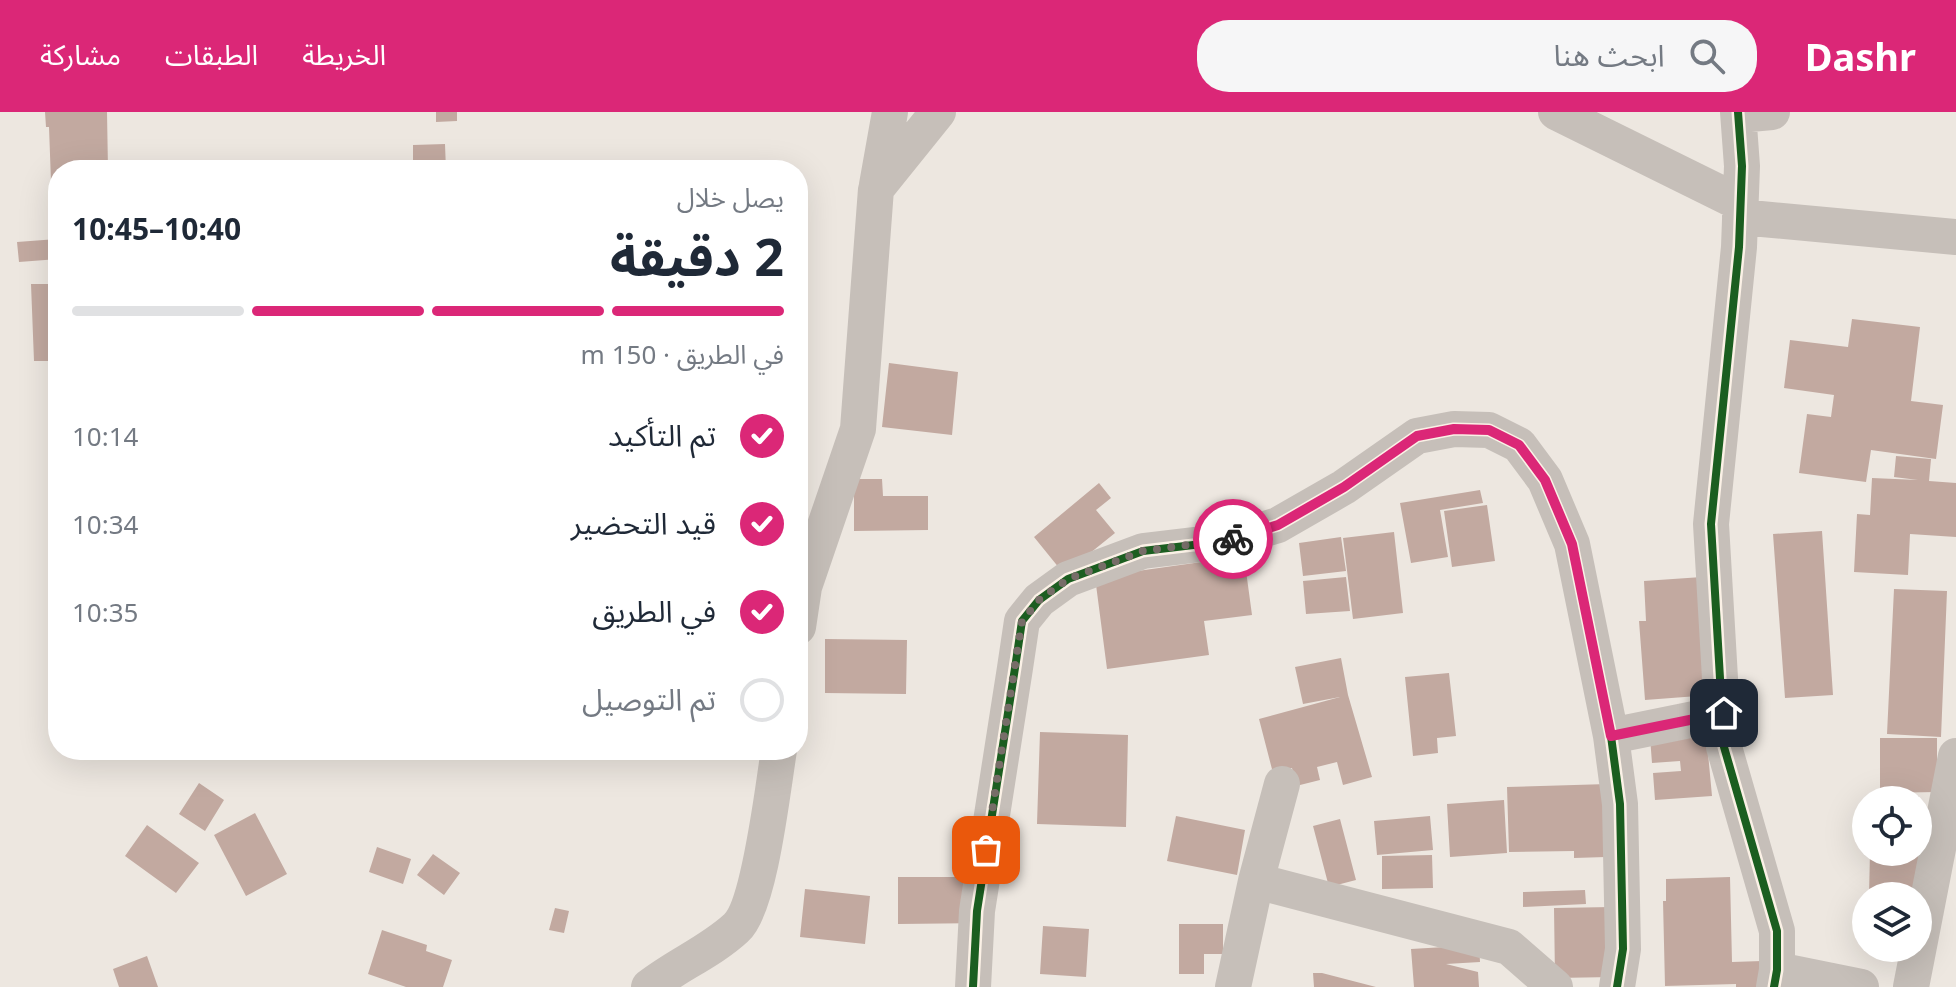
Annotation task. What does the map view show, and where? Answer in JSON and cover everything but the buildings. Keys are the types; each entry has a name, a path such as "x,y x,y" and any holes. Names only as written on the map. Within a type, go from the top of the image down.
{"street":[{"path":"808,575 858,429 876,189 890,112"},
{"path":"876,189 938,112"},
{"path":"1556,112 1740,210 1956,237"},
{"path":"1750,113 1711,524 1724,747 1777,931 1775,978 1861,987"},
{"path":"973,987 977,911 1022,621 1039,600 1068,579 1143,551 1227,541 1278,525 1344,487 1417,436 1454,429 1489,430 1519,445 1545,480 1572,544 1611,736 1620,804 1623,949 1617,987"},
{"path":"1611,736 1724,713"},
{"path":"1911,987 1956,756"},
{"path":"649,987 702,955 740,926 758,878 777,760"},
{"path":"1233,987 1256,881 1282,784"},
{"path":"1256,881 1509,947 1555,987"}],"cycle path":[{"path":"1738,112 1742,166 1739,247 1711,524 1724,747 1777,931 1774,987"},
{"path":"973,987 977,911 1022,621 1039,600 1068,579 1143,551 1227,541 1278,525 1344,487 1417,436 1454,429 1489,430 1519,445 1545,480 1572,544 1611,736 1620,804 1623,949 1617,987"}],"way so far":[{"path":"986,850 1022,621 1039,600 1068,579 1143,551 1233,539"}],"route":[{"path":"1233,539 1278,525 1344,487 1417,436 1454,429 1489,430 1519,445 1545,480 1572,544 1611,736 1724,713"}]}
